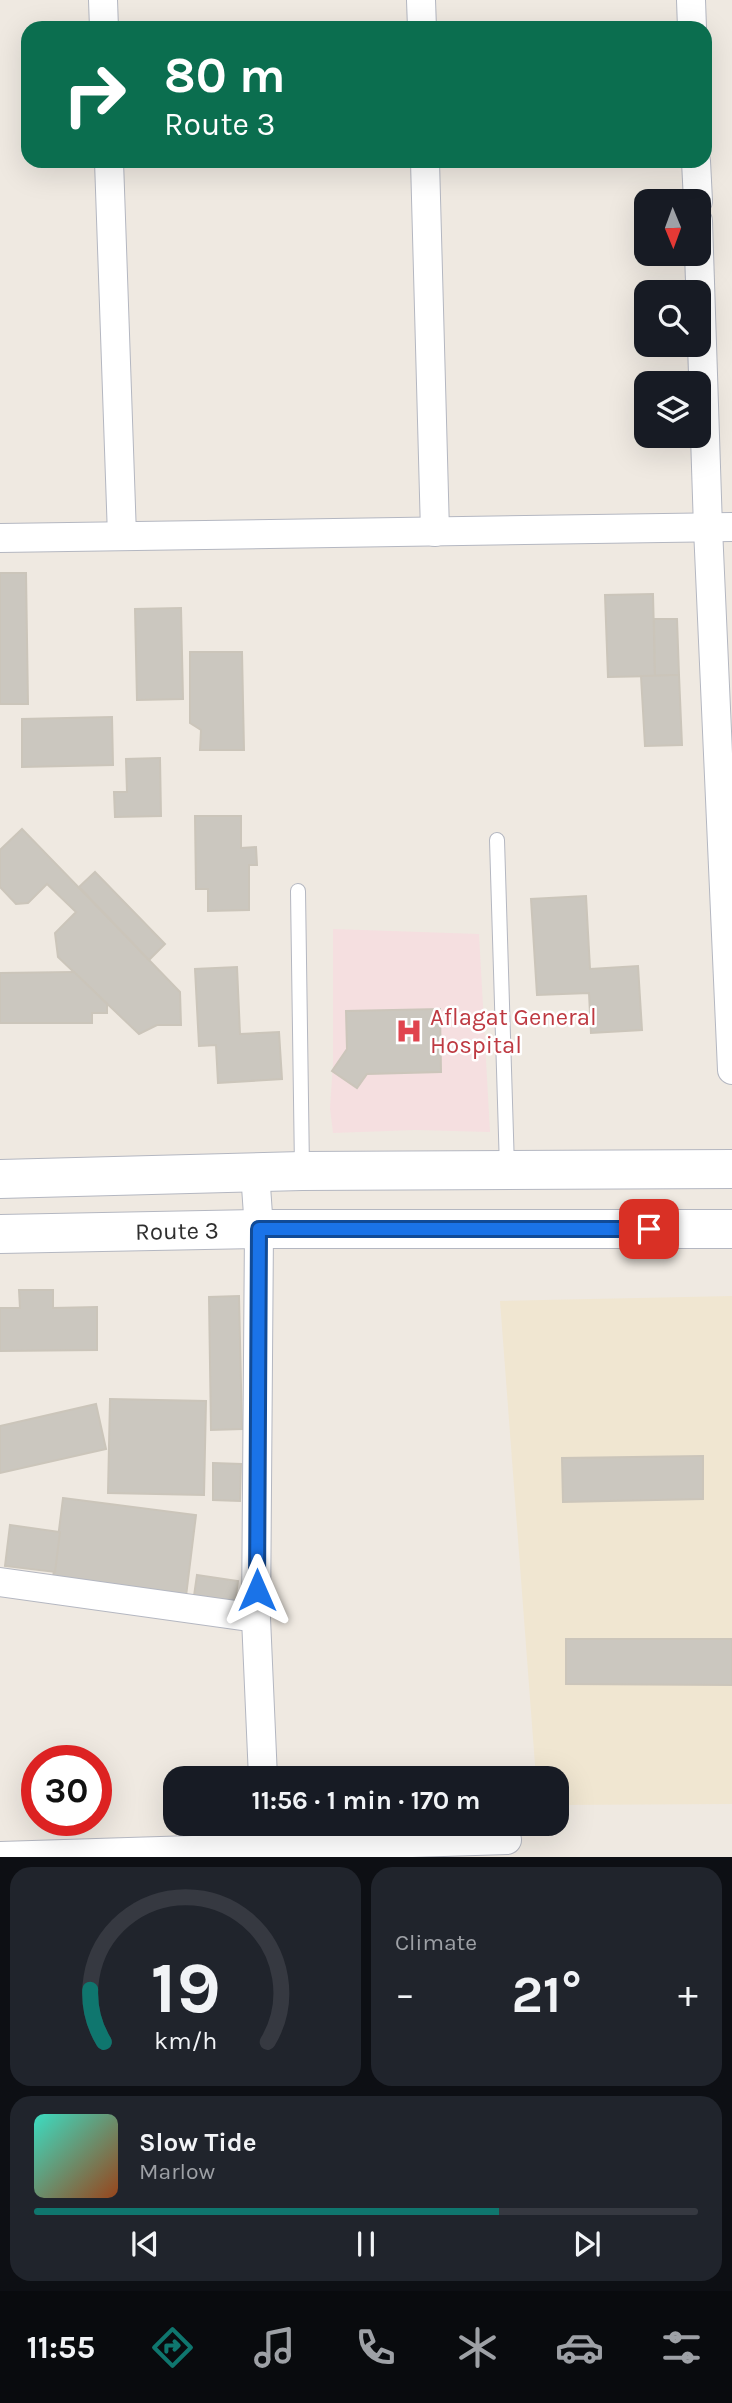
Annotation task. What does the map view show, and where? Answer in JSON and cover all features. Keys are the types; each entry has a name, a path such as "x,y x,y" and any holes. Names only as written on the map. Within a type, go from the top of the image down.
{"main road":[{"path":"0,1179 302,1171 732,1169"},
{"name":"Route 3","path":"0,1234 259,1229 732,1229"}],"street":[{"path":"103,0 104,21"},
{"path":"421,0 422,21"},
{"path":"691,0 692,21"},
{"path":"109,168 122,536"},
{"path":"425,168 435,532"},
{"path":"696,168 697,189"},
{"path":"700,266 705,425 720,528 732,1070"},
{"path":"0,538 720,528"},
{"path":"255,1172 259,1229 256,1618 262,1766"},
{"path":"0,1582 256,1618"},
{"path":"0,1856 266,1843 508,1840"}],"lane":[{"path":"497,840 507,1170"},
{"path":"298,891 302,1171"}],"shaded area":[{"name":"Aflagat General Hospital","path":"333,929 479,934 490,1132 415,1130 333,1133 330,1108 333,1064"},
{"path":"732,1296 732,1804 569,1805 569,1766 535,1766 500,1301"}],"building":[{"path":"0,573 26,573 28,704 0,704"},
{"path":"653,594 655,676 608,677 605,595"},
{"path":"181,608 183,699 137,700 135,609"},
{"path":"654,619 677,619 679,675 655,676"},
{"path":"190,652 242,652 244,750 200,750 201,730 190,723"},
{"path":"679,675 682,745 645,746 641,676"},
{"path":"112,717 113,765 22,767 22,719"},
{"path":"160,758 161,816 115,817 114,792 127,792 126,759"},
{"path":"195,816 241,816 241,848 256,847 257,865 249,865 249,910 208,911 208,889 196,889"},
{"path":"22,829 180,992 181,1025 157,1025 139,1034 58,957 55,933 76,912 47,884 28,903 16,904 0,887 0,850"},
{"path":"95,872 165,944 149,960 79,887"},
{"path":"586,896 590,969 638,966 642,1030 591,1033 589,993 537,995 531,899"},
{"path":"237,967 240,1034 279,1032 282,1079 218,1083 216,1045 199,1046 195,969"},
{"path":"74,972 107,1004 107,1013 92,1013 92,1023 0,1023 0,973"},
{"name":"Aflagat General Hospital","path":"440,1009 441,1072 367,1074 357,1088 332,1071 347,1049 346,1011"},
{"path":"19,1290 53,1290 53,1308 97,1307 97,1350 0,1351 0,1308 20,1308"},
{"path":"239,1296 242,1429 211,1430 209,1297"},
{"path":"110,1399 206,1401 204,1495 108,1493"},
{"path":"96,1404 106,1449 0,1473 0,1426"},
{"path":"703,1456 703,1499 563,1502 562,1458"},
{"path":"213,1463 241,1464 240,1501 213,1500"},
{"path":"63,1498 196,1515 186,1596 53,1578"},
{"path":"10,1525 60,1532 55,1572 5,1566"},
{"path":"197,1575 238,1581 235,1603 194,1596"},
{"path":"566,1639 732,1639 732,1685 566,1684"}],"place":[{"name":"Aflagat General Hospital","path":"409,1031"}],"route":[{"path":"257,1590 259,1229 649,1229"}]}
